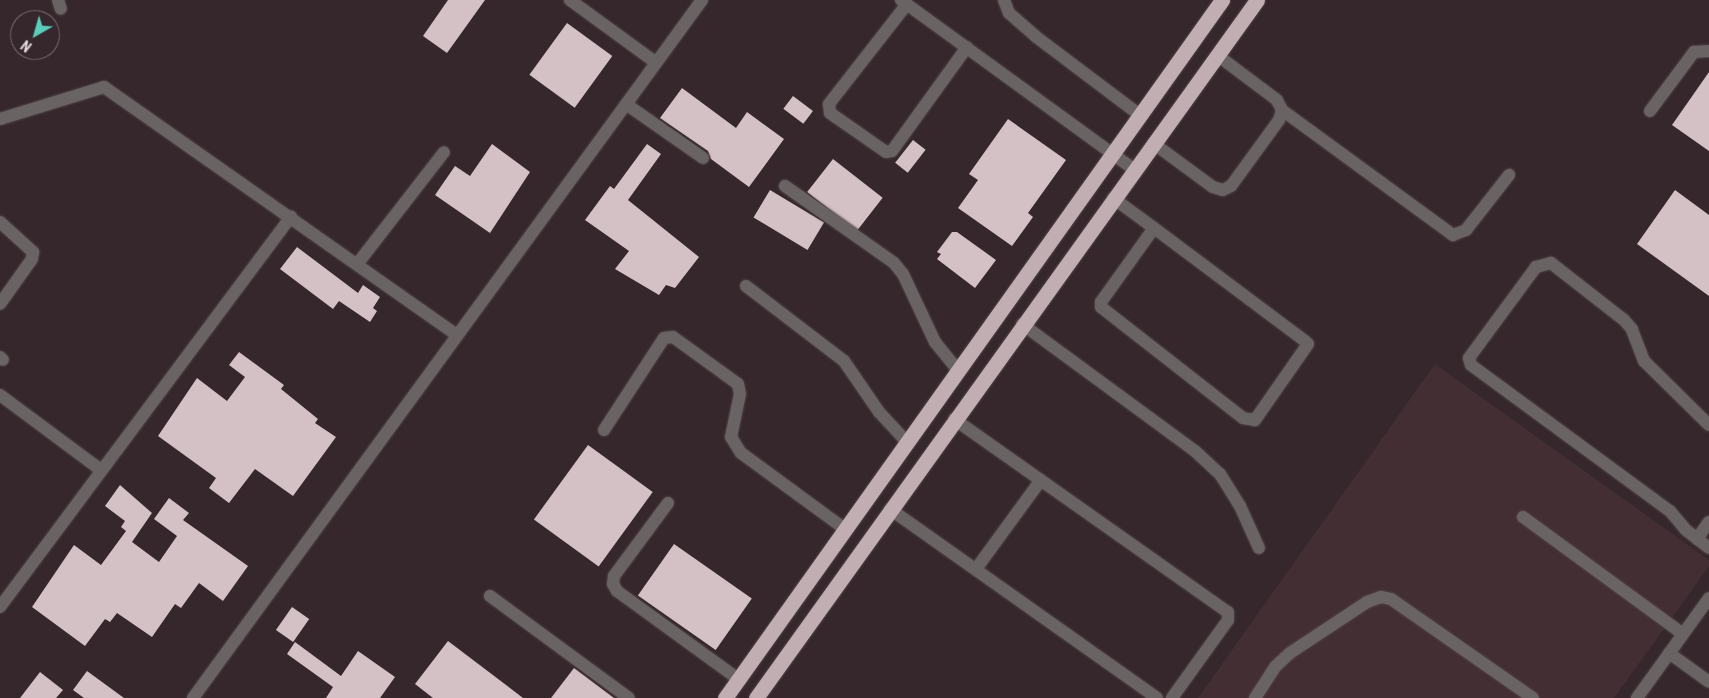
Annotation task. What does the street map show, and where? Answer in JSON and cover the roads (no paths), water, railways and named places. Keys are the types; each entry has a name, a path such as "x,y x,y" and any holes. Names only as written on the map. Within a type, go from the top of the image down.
{"highway":[{"path":"725,698 1222,0"},
{"path":"756,698 1022,324 1257,0"}],"street":[{"path":"570,0 656,62"},
{"path":"193,698 702,0"},
{"path":"1004,0 1009,13 1035,36 1140,115"},
{"path":"967,47 892,151 886,152 830,113 829,104 904,2 967,47 1134,169"},
{"path":"1650,111 1694,52 1709,51"},
{"path":"1217,55 1264,88 1282,110 1452,235 1466,230 1509,175"},
{"path":"0,119 104,87 358,263 457,335"},
{"path":"626,104 703,158"},
{"path":"1153,143 1213,188 1223,190 1231,186 1242,172 1279,120 1282,110"},
{"path":"358,263 444,152"},
{"path":"785,186 894,263 903,274 935,342 958,370"},
{"path":"1113,198 1154,228 1308,344 1255,420 1243,418 1101,306 1101,302 1154,228"},
{"path":"0,607 291,216"},
{"path":"0,222 33,252 32,259 0,304"},
{"path":"1709,425 1644,361 1635,335 1624,320 1551,264 1536,267 1469,358 1471,365 1670,511 1697,539 1709,548"},
{"path":"746,286 831,348 844,361 879,412 907,442"},
{"path":"1022,324 1195,451 1220,474 1240,506 1259,548"},
{"path":"604,430 664,338 673,337 738,384 740,394 731,437 741,453 845,529"},
{"path":"0,395 101,470"},
{"path":"954,419 1228,612 1228,620 1172,698"},
{"path":"976,570 1041,480"},
{"path":"668,503 614,576 612,584 617,591 738,679"},
{"path":"890,509 1157,698"},
{"path":"1523,517 1683,634"},
{"path":"1697,539 1709,522"},
{"path":"490,596 628,698"},
{"path":"1255,698 1276,666 1290,653 1367,602 1381,597 1392,599 1534,698"},
{"path":"1637,698 1709,598"},
{"path":"1669,653 1709,682"}]}
